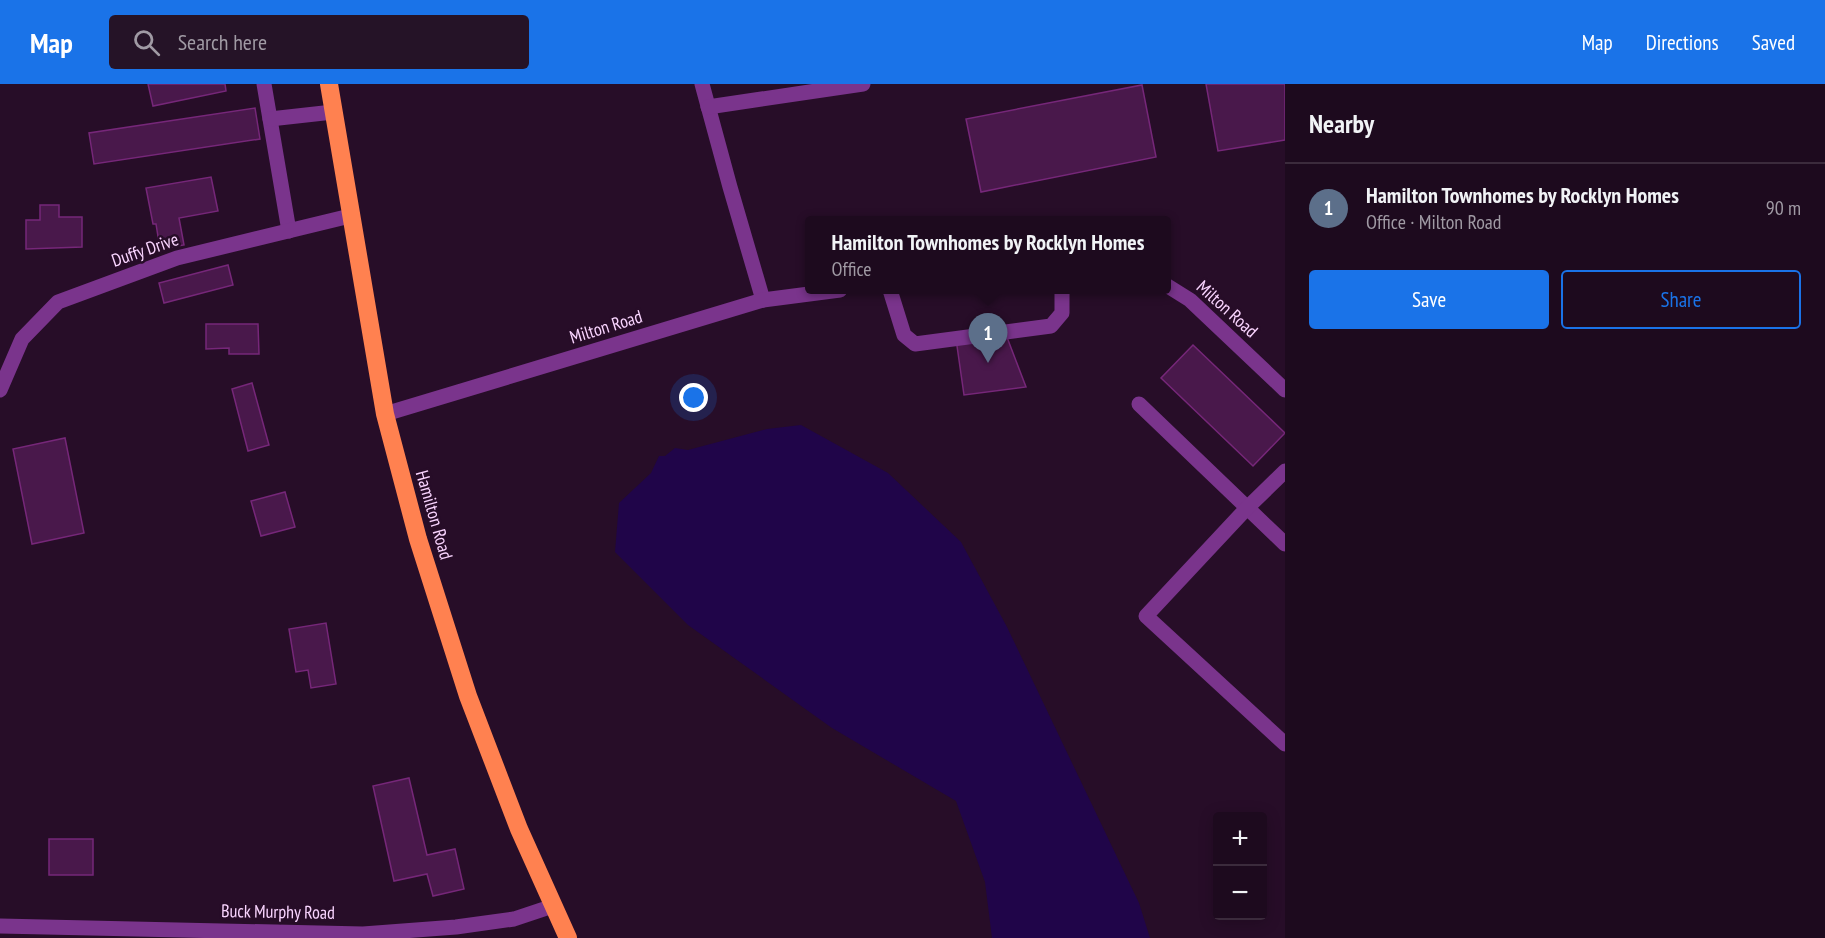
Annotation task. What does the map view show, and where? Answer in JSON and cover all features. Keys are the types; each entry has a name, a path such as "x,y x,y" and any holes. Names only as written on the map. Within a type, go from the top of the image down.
{"highway":[{"name":"Hamilton Road","path":"329,84 385,414 418,539 468,696 519,829 568,938"}],"street":[{"path":"264,84 290,231"},
{"path":"702,84 763,300"},
{"path":"708,107 863,84"},
{"path":"270,119 333,112"},
{"name":"Duffy Drive","path":"0,390 22,339 58,302 177,258 350,216"},
{"name":"Milton Road","path":"1171,288 1190,300 1285,390"},
{"name":"Milton Road","path":"385,414 763,300 809,294"},
{"path":"891,294 904,335 915,344 1051,326 1062,314 1062,294"},
{"path":"1140,404 1285,544"},
{"path":"1285,471 1146,616 1285,744"},
{"name":"Buck Murphy Road","path":"0,926 363,934 456,927 514,919 553,906"}],"shaded area":[{"path":"801,425 888,473 961,542 1007,627 1139,903 1150,938 992,938 985,882 956,801 832,728 688,625 615,552 619,503 651,473 659,456 665,456 675,448 688,450 767,429"}],"building":[{"path":"148,84 225,84 226,91 153,106"},
{"path":"1206,84 1285,84 1285,140 1218,151"},
{"path":"1142,85 1156,157 981,192 966,119"},
{"path":"255,108 260,139 94,164 89,133"},
{"path":"211,177 218,211 179,218 184,245 160,249 146,188"},
{"path":"40,205 59,205 59,217 82,217 82,247 26,249 26,220 40,220"},
{"path":"228,265 233,285 164,303 159,283"},
{"path":"206,324 258,324 259,354 229,354 229,348 206,349"},
{"path":"1005,332 1026,387 964,395 956,339"},
{"path":"1193,345 1285,433 1253,466 1161,378"},
{"path":"252,383 269,445 248,451 232,389"},
{"path":"65,438 84,533 32,544 13,449"},
{"path":"285,492 295,527 261,536 251,501"},
{"path":"326,623 336,684 311,688 308,670 296,672 289,629"},
{"path":"409,778 427,855 455,849 464,889 433,896 427,874 394,881 373,786"},
{"path":"49,839 93,839 93,875 49,875"}],"place":[{"name":"Hamilton Townhomes by Rocklyn Homes","path":"988,363"}]}
